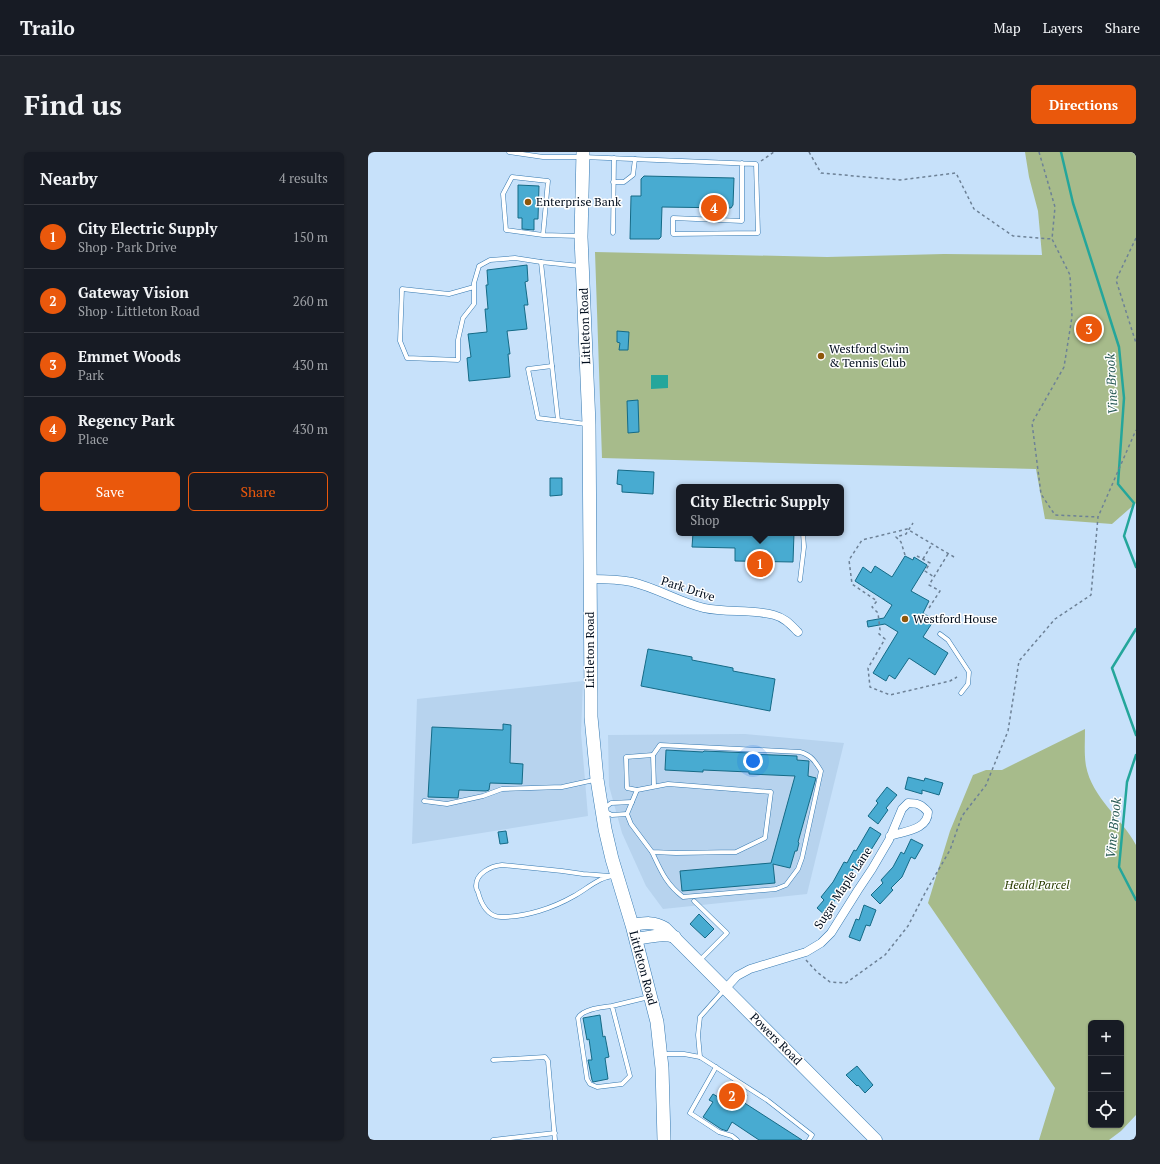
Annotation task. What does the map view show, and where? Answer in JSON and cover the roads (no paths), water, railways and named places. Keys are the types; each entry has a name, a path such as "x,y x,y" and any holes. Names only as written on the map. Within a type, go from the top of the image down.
{"main road":[{"name":"Littleton Road","path":"583,154 581,236 589,424 591,717 597,779 614,876 632,925 657,1022 661,1054 664,1140"},
{"name":"Powers Road","path":"632,925 652,922 660,924 665,928 726,988 872,1138"},
{"path":"636,939 666,934 675,937"}],"street":[{"name":"Park Drive","path":"590,579 614,579 634,583 702,608 760,612 774,615 786,620 798,632"},
{"name":"Sugar Maple Lane","path":"726,988 737,976 750,969 801,954 821,943 831,933 872,870 902,809 908,803 915,803 923,806 928,812 928,818 924,824 914,830 890,836"}],"lane":[{"path":"509,152 547,157 583,154 614,158 742,163 756,164 758,233 673,234 673,218 742,221 742,163"},
{"path":"547,157 548,152"},
{"path":"613,233 614,158"},
{"path":"614,182 624,182 633,175 635,159"},
{"path":"543,234 548,181 512,177 503,194 506,230 543,234 581,236"},
{"path":"474,287 449,294 402,289 400,341 407,358 458,360 458,340 462,318 474,304 474,287 474,283 479,266 490,260 516,258 582,266"},
{"path":"541,262 558,420"},
{"path":"552,366 528,369 538,418 589,424"},
{"path":"800,580 804,547 803,536"},
{"path":"940,634 948,640 969,672 968,684 961,693"},
{"path":"637,790 627,814 631,824 652,852 665,878 675,890 684,897 776,889 786,885 798,869 821,771 816,763 807,754 800,752 660,745 653,755 654,786"},
{"path":"652,852 736,852 765,838 771,792 668,784 637,790 627,788 626,757 653,755"},
{"path":"424,801 447,804 483,796 502,789 562,787 597,779"},
{"path":"627,814 612,815 602,810 611,803 632,802"},
{"path":"502,865 614,876 595,883 574,896 550,907 528,914 500,917 488,912 480,901 476,886 479,878 486,870 494,866 502,865"},
{"path":"694,901 727,933 699,961"},
{"path":"700,1057 698,1035 700,1017 726,988"},
{"path":"612,1006 630,1076 622,1084 597,1087 590,1084 587,1079 578,1018 580,1014 598,1008 651,996"},
{"path":"661,1054 684,1054 700,1057 767,1100 812,1135 809,1140"},
{"path":"493,1060 545,1057 548,1061 555,1140"},
{"path":"716,1067 690,1113 719,1132 732,1136 737,1140"},
{"path":"493,1140 555,1133"}],"waterway":[{"name":"Vine Brook","path":"1061,152 1073,203 1119,347 1124,398 1118,484 1134,503 1124,536 1136,567"},
{"name":"Vine Brook","path":"1136,629 1112,668 1136,735"},
{"name":"Vine Brook","path":"1136,755 1127,782 1119,867 1136,900"}],"place":[{"name":"Enterprise Bank","path":"528,202"},
{"name":"Regency Park","path":"714,208"},
{"name":"Emmet Woods","path":"1089,329"},
{"name":"Westford Swim & Tennis Club","path":"821,356"},
{"name":"City Electric Supply","path":"760,564"},
{"name":"Westford House","path":"905,619"},
{"name":"Gateway Vision","path":"732,1096"}],"park label":[{"name":"Heald Parcel","path":"1037,885"}]}
